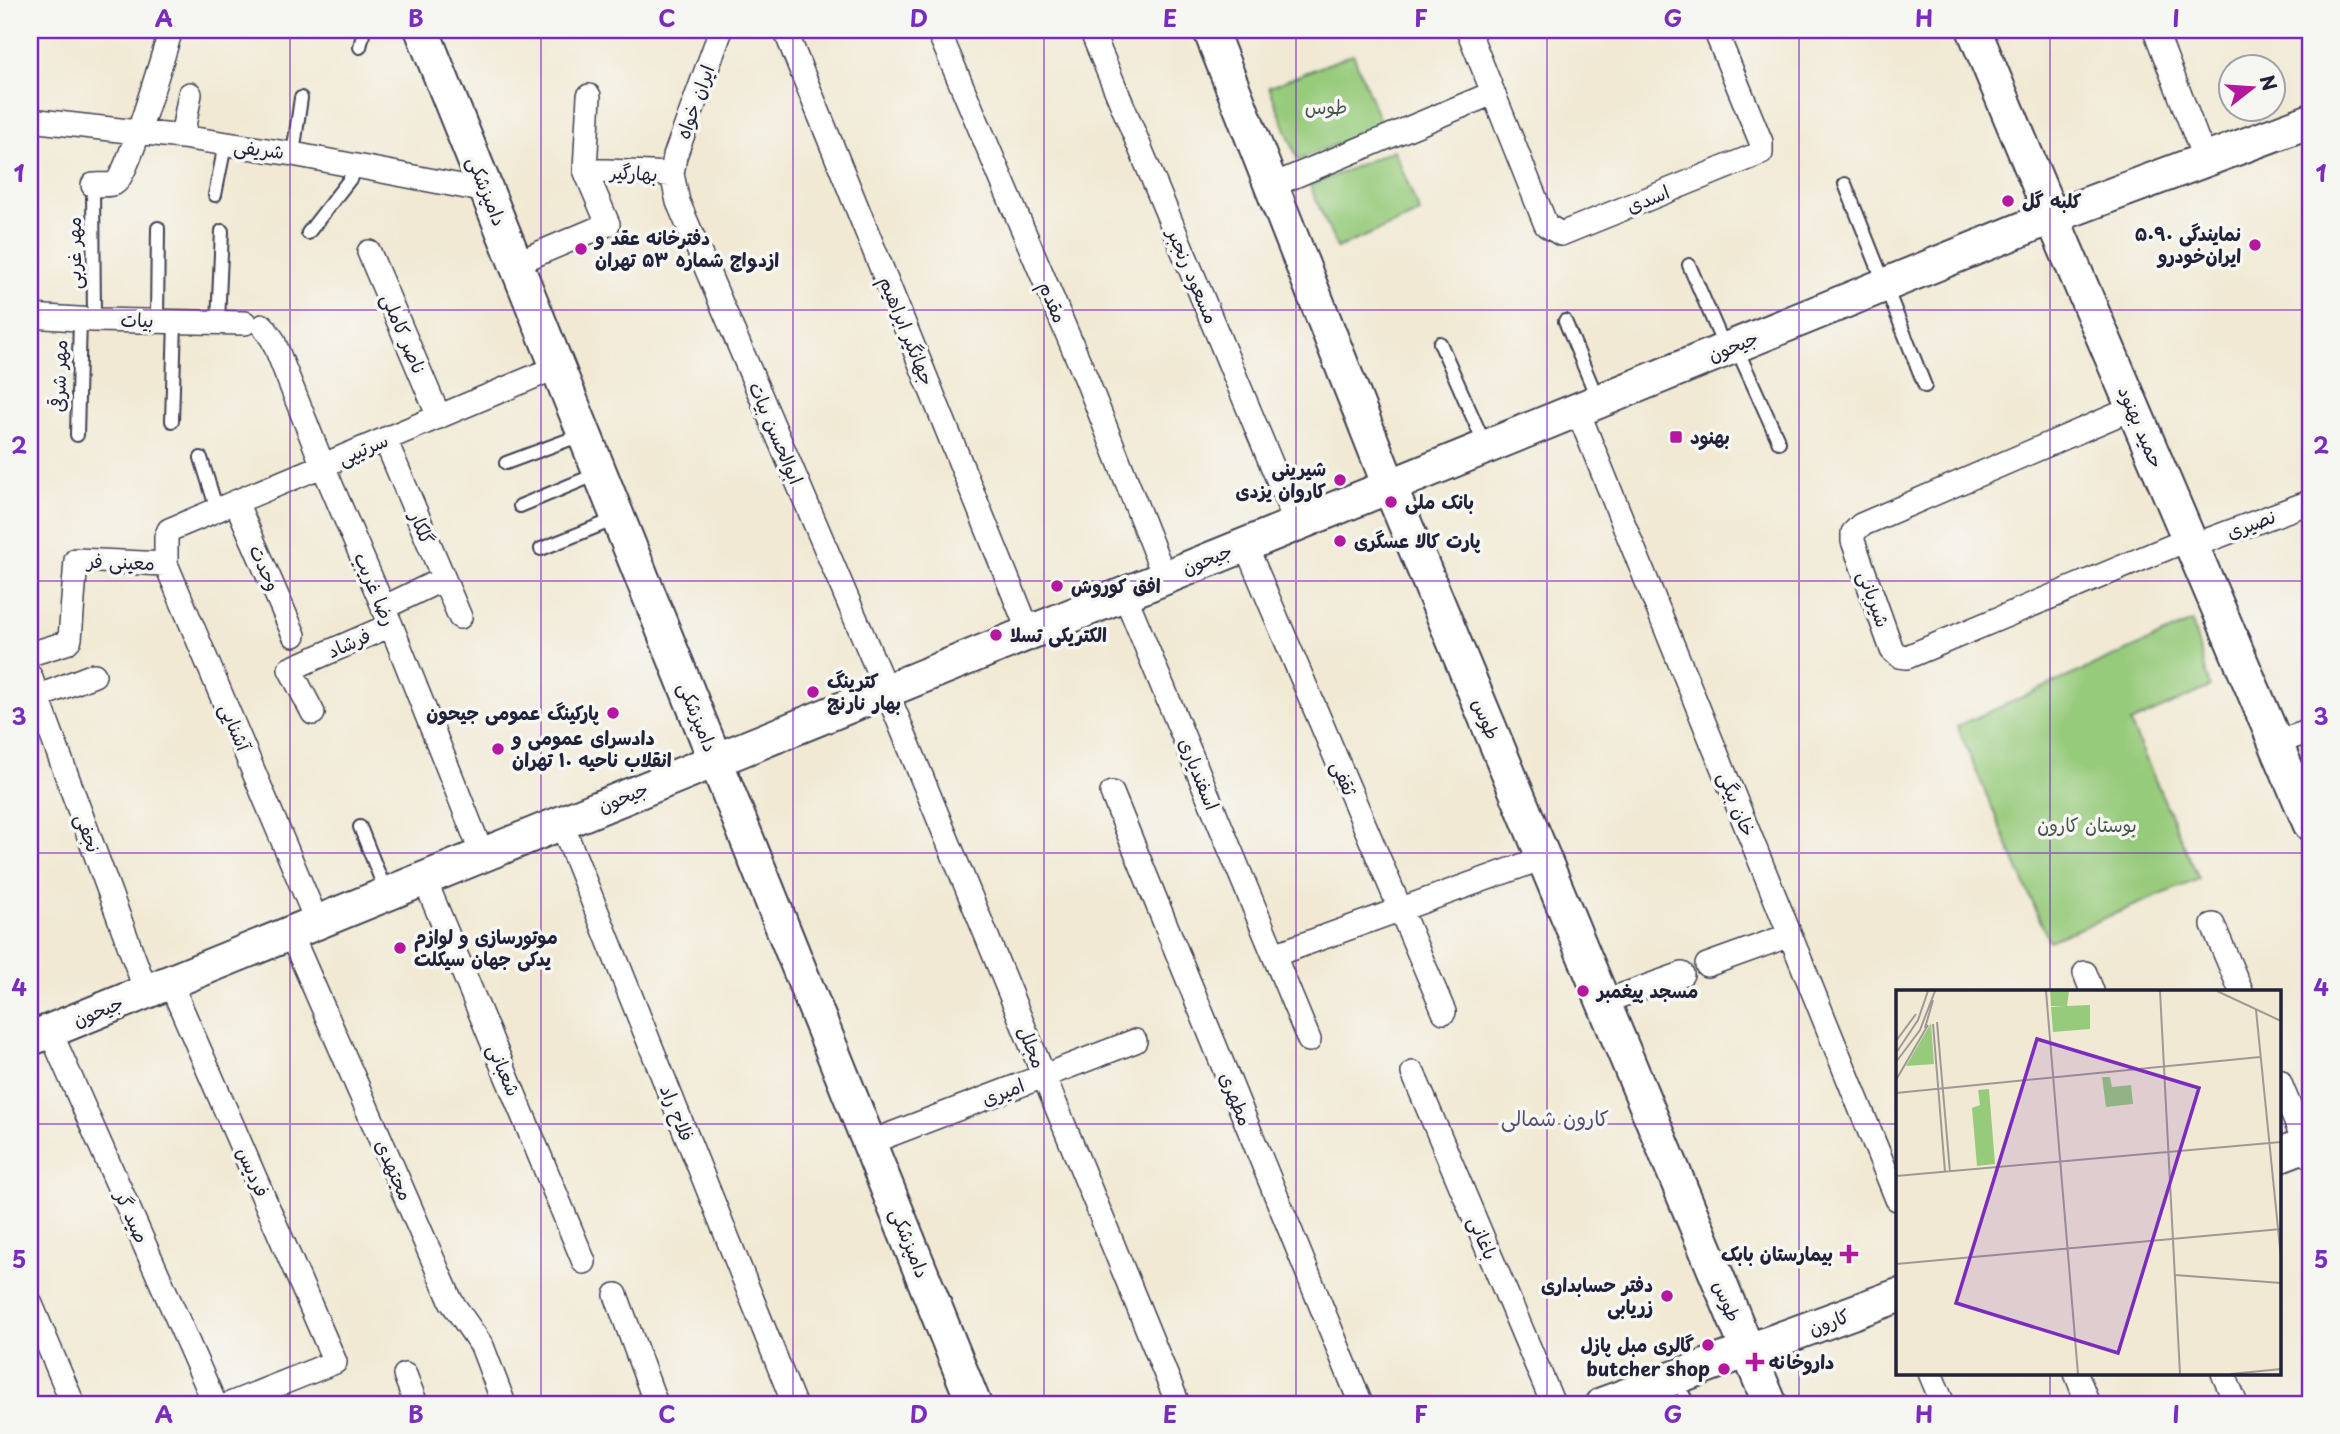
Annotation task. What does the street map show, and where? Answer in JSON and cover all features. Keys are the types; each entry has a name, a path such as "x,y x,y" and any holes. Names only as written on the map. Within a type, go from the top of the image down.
{"main road":[{"name":"دامپزشکی","path":"422,30 974,1404"},
{"name":"طوس","path":"1210,30 1389,485 1770,1404"},
{"name":"حمید بهنود","path":"1974,30 2310,824"},
{"name":"جیحون","path":"40,1035 2052,217 2310,121"},
{"name":"کارون","path":"1603,1404 1896,1296"}],"street":[{"path":"93,185 117,183 139,132 171,30"},
{"name":"ایران خواه","path":"672,174 675,156 721,30"},
{"name":"جهانگیر ابراهیم","path":"785,30 1029,632"},
{"name":"مقدم","path":"938,30 1086,378 1164,576"},
{"name":"مسعود رنجبر","path":"1091,30 1296,523"},
{"name":"اسدی","path":"1468,30 1546,225 1561,234 1761,153 1761,142 1715,30"},
{"path":"2155,30 2205,160"},
{"path":"1271,186 1493,93"},
{"path":"182,137 190,94"},
{"path":"585,170 589,96"},
{"name":"شریفی","path":"30,120 182,137 293,154 487,191"},
{"name":"بهارگیر","path":"516,263 608,224 585,170 672,174"},
{"name":"ابوالحسن بیات","path":"672,174 678,202 886,690"},
{"name":"ناصر کاملی","path":"369,252 439,417"},
{"name":"بیات","path":"30,316 254,324"},
{"name":"رضا غریب","path":"254,324 273,340 482,854"},
{"name":"سرتیپی","path":"169,530 557,367"},
{"name":"خان بیگی","path":"1588,405 1790,935 1896,1197"},
{"name":"شیربانی","path":"2133,408 1861,525 1853,533 1853,541 1892,650 1899,656 1907,657 2190,542"},
{"name":"گلکار","path":"385,439 460,617"},
{"name":"نصیری","path":"2190,542 2310,502"},
{"name":"وحدت","path":"227,506 294,635"},
{"name":"آشنایی","path":"169,530 166,537 166,564 304,927"},
{"name":"ثقفی","path":"1245,544 1444,1012"},
{"name":"معینی فر","path":"30,654 66,643 70,639 76,560 166,564"},
{"name":"فرشاد","path":"313,713 290,669 387,617 443,579"},
{"name":"اسفندیاری","path":"1124,593 1309,1040"},
{"path":"34,686 94,675"},
{"name":"نجفی","path":"34,686 158,986"},
{"name":"مجلل","path":"886,690 1178,1404"},
{"path":"2276,743 2310,730"},
{"name":"مطهری","path":"1112,793 1361,1404"},
{"name":"فلاح راد","path":"561,822 794,1404"},
{"path":"1274,955 1543,858"},
{"name":"شعبانی","path":"424,878 584,1262"},
{"path":"2213,925 2241,990"},
{"name":"مجتهدی","path":"304,927 451,1301 482,1346 504,1404"},
{"path":"1707,964 1790,935"},
{"path":"1603,1002 1682,974"},
{"name":"فردیس","path":"158,986 335,1362 269,1397"},
{"name":"صید گر","path":"40,1035 215,1404"},
{"name":"امیری","path":"871,1142 1135,1041"},
{"name":"باغانی","path":"1413,1073 1553,1404"},
{"path":"2280,1084 2301,1150"},
{"path":"616,1295 656,1404"},
{"path":"30,1302 73,1404"},
{"path":"1930,1374 1943,1404"},
{"path":"2076,1374 2088,1404"},
{"path":"2223,1374 2236,1404"},
{"path":"405,1375 416,1404"},
{"path":"230,1404 269,1397"}],"lane":[{"path":"360,47 365,30"},
{"path":"293,154 300,98"},
{"path":"215,195 225,145"},
{"path":"308,233 360,166"},
{"path":"1845,184 1925,386"},
{"name":"مهر غربی","path":"87,319 93,185"},
{"path":"158,228 172,421"},
{"path":"218,322 222,231"},
{"path":"1689,265 1779,442"},
{"name":"مهر شرقی","path":"77,435 87,319"},
{"path":"1565,321 1588,405"},
{"path":"1440,342 1485,446"},
{"path":"506,463 584,434"},
{"path":"201,457 227,506"},
{"path":"520,506 600,472"},
{"path":"541,549 618,518"},
{"path":"360,827 387,893"}],"green space":[{"name":"طوس","path":"1353,54 1382,126 1298,160 1269,87"},
{"name":"طوس","path":"1394,150 1420,213 1337,248 1310,186"},
{"name":"بوستان کارون","path":"2192,622 2210,687 2130,723 2199,879 2049,941 1957,726"}],"place":[{"name":"کلبه گل","path":"2008,201"},
{"name":"نمایندگی ۵۰۹۰ ایران‌خودرو","path":"2255,245"},
{"name":"دفترخانه عقد و ازدواج شماره ۵۳ تهران","path":"581,249"},
{"name":"بهنود","path":"1676,437"},
{"name":"شیرینی کاروان یزدی","path":"1340,480"},
{"name":"بانک ملی","path":"1391,502"},
{"name":"پارت کالا عسگری","path":"1340,541"},
{"name":"افق کوروش","path":"1057,586"},
{"name":"الکتریکی تسلا","path":"996,635"},
{"name":"کترینگ بهار نارنج","path":"813,692"},
{"name":"پارکینگ عمومی جیحون","path":"613,713"},
{"name":"دادسرای عمومی و انقلاب ناحیه ۱۰ تهران","path":"498,749"},
{"name":"موتورسازی و لوازم یدکی جهان سیکلت","path":"400,948"},
{"name":"مسجد پیغمبر","path":"1583,991"},
{"name":"بیمارستان بابک","path":"1849,1254"},
{"name":"دفتر حسابداری زریابی","path":"1667,1296"},
{"name":"گالری مبل پازل","path":"1708,1345"},
{"name":"داروخانه","path":"1755,1362"},
{"name":"butcher shop","path":"1724,1369"}],"district":[{"name":"کارون شمالی","path":"1555,1119"}]}
